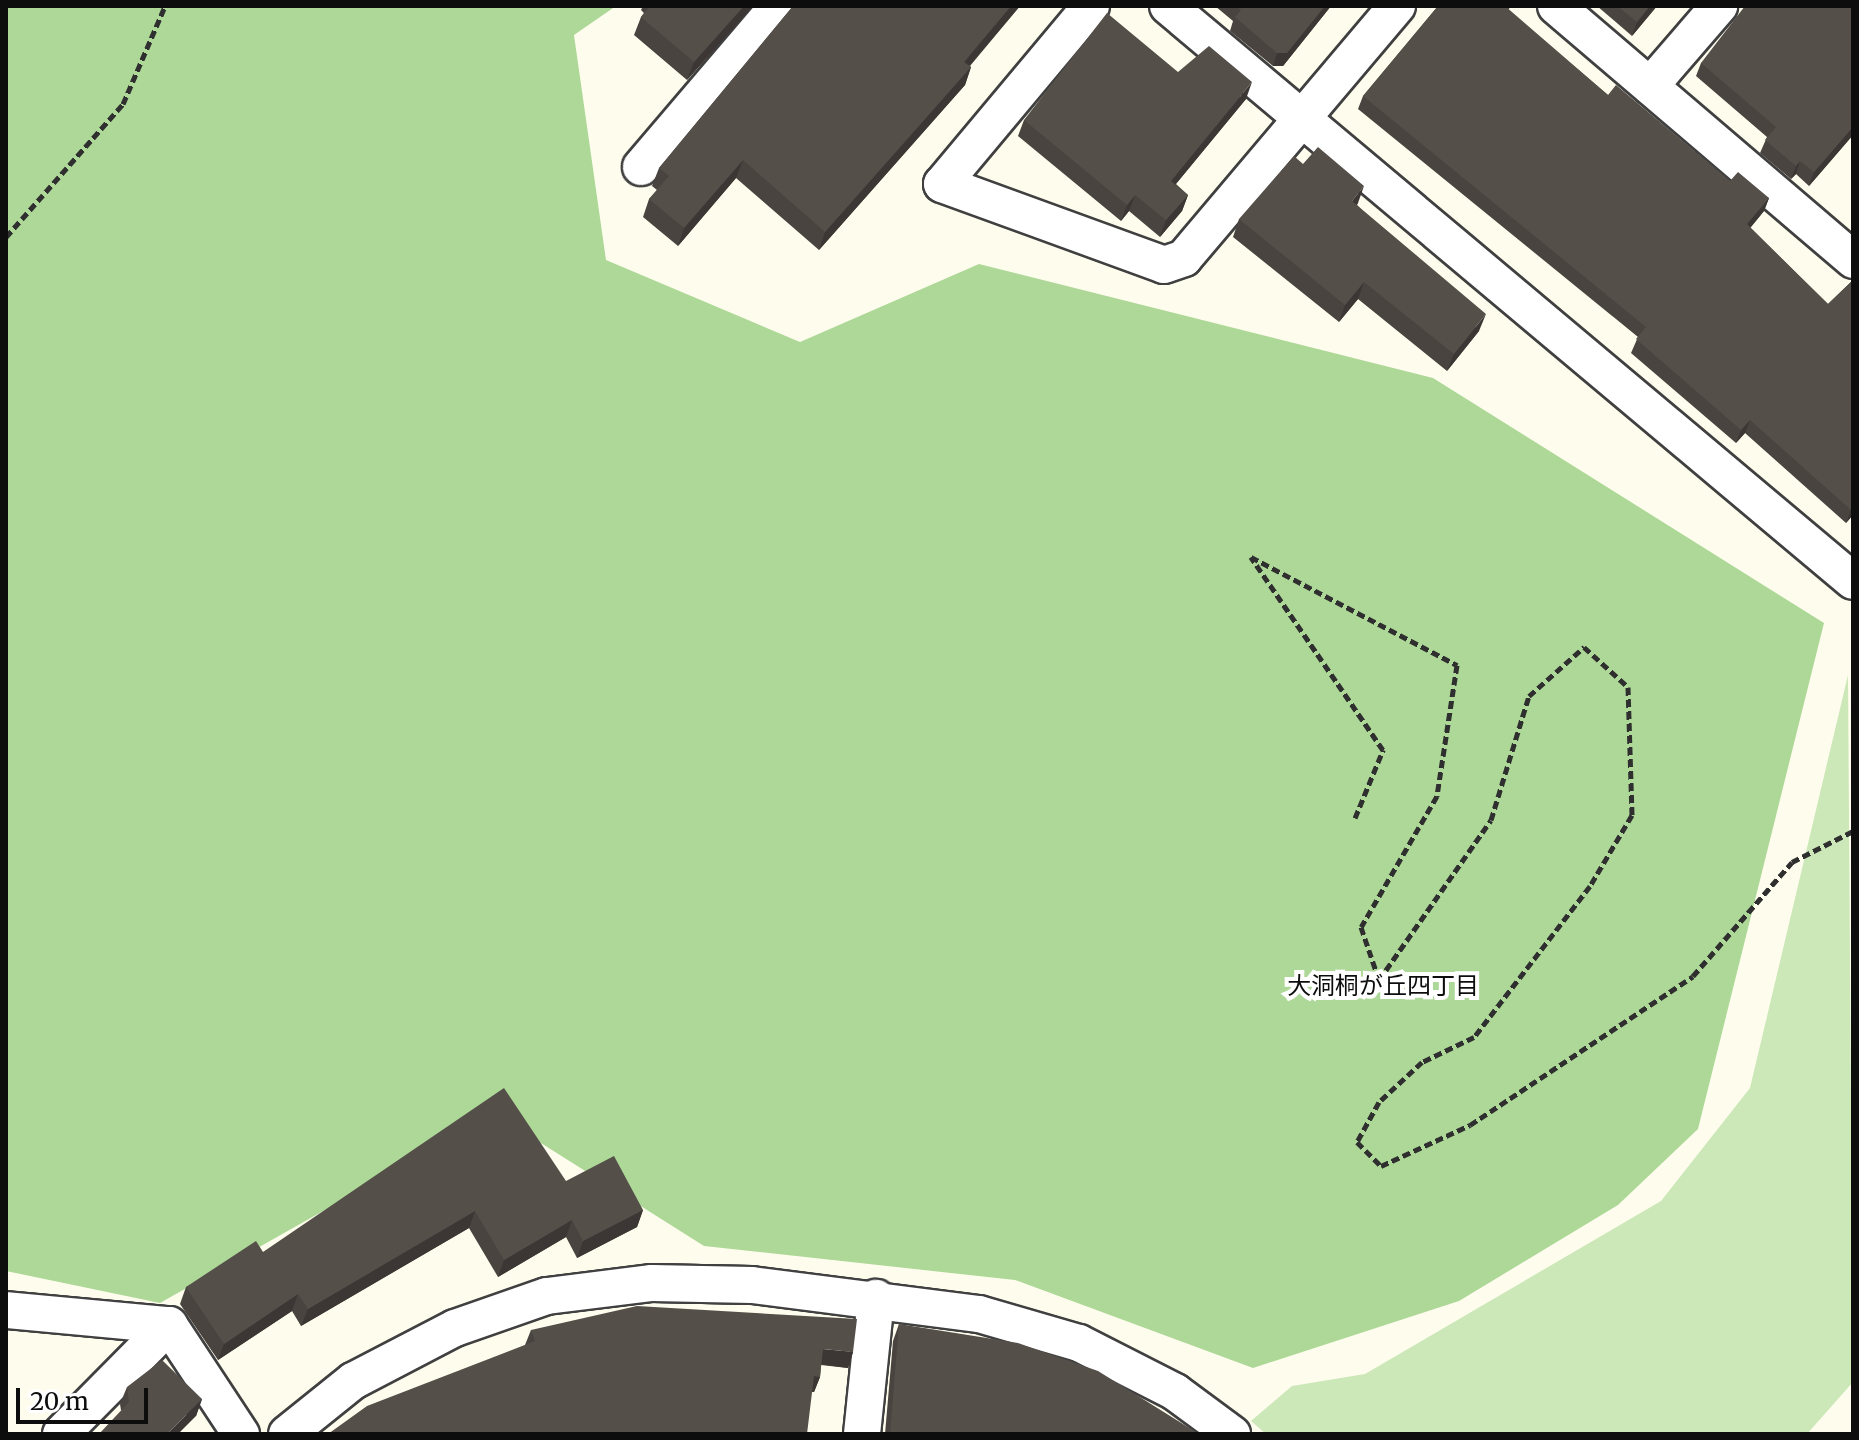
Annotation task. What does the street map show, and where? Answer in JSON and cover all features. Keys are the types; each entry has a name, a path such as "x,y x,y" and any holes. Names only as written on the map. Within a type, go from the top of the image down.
{"street":[{"path":"641,167 778,6"},
{"path":"1091,6 942,184 1164,265 1184,258 1397,6"},
{"path":"1168,6 1853,581"},
{"path":"1556,6 1650,86 1847,243"},
{"path":"1650,86 1719,6"},
{"path":"287,1434 366,1375 455,1328 547,1296 652,1283 876,1298 979,1314 1079,1343 1175,1392 1232,1434"},
{"path":"862,1434 876,1298"},
{"path":"6,1310 169,1325"},
{"path":"61,1434 169,1325"},
{"path":"169,1325 241,1434"}],"path":[{"path":"6,237 123,104 165,6"},
{"path":"1355,818 1383,750 1251,557 1457,665 1437,796 1361,927 1379,980 1491,820 1529,696 1584,647 1628,687 1632,815 1590,886 1474,1037 1422,1062 1379,1102 1357,1142 1381,1166 1470,1125 1693,976 1792,862 1853,831"}],"green space":[{"path":"6,6 616,6 574,35 606,260 800,342 979,264 1433,378 1824,623 1698,1129 1618,1205 1459,1301 1253,1368 1015,1280 704,1246 495,1114 160,1303 6,1271"},
{"path":"1848,675 1853,1382 1807,1434 1266,1434 1251,1421 1292,1386 1365,1374 1661,1201 1750,1088"}],"building":[{"path":"650,6 744,6 694,62 641,17"},
{"path":"793,6 1011,6 964,62 971,67 825,232 743,160 684,228 649,199 669,176 659,168"},
{"path":"1236,6 1325,6 1287,53 1277,53 1235,17 1241,10"},
{"path":"1438,6 1505,6 1608,95 1616,85 1730,181 1738,172 1769,198 1747,224 1828,304 1853,280 1851,510 1750,420 1741,430 1636,339 1646,327 1363,96"},
{"path":"1617,6 1650,6 1637,22"},
{"path":"1745,6 1853,6 1853,127 1814,172 1800,161 1796,166 1765,140 1776,127 1701,63"},
{"path":"1107,13 1178,72 1209,46 1252,82 1171,181 1188,195 1166,220 1135,195 1127,205 1024,120"},
{"path":"1318,147 1364,186 1352,201 1486,314 1454,354 1364,282 1345,305 1239,219 1294,156 1303,164"},
{"path":"504,1088 566,1181 614,1156 643,1210 583,1241 572,1220 504,1260 475,1211 308,1309 298,1294 224,1344 186,1287 256,1241 263,1252"},
{"path":"637,1306 857,1319 853,1352 823,1349 820,1377 814,1376 807,1434 328,1434 367,1406 535,1341 531,1330"},
{"path":"899,1324 1018,1343 1098,1371 1199,1434 890,1434"},
{"path":"162,1360 202,1399 167,1434 99,1434 129,1402 127,1387"}],"district":[{"name":"大洞桐が丘四丁目","path":"1383,986"}]}
